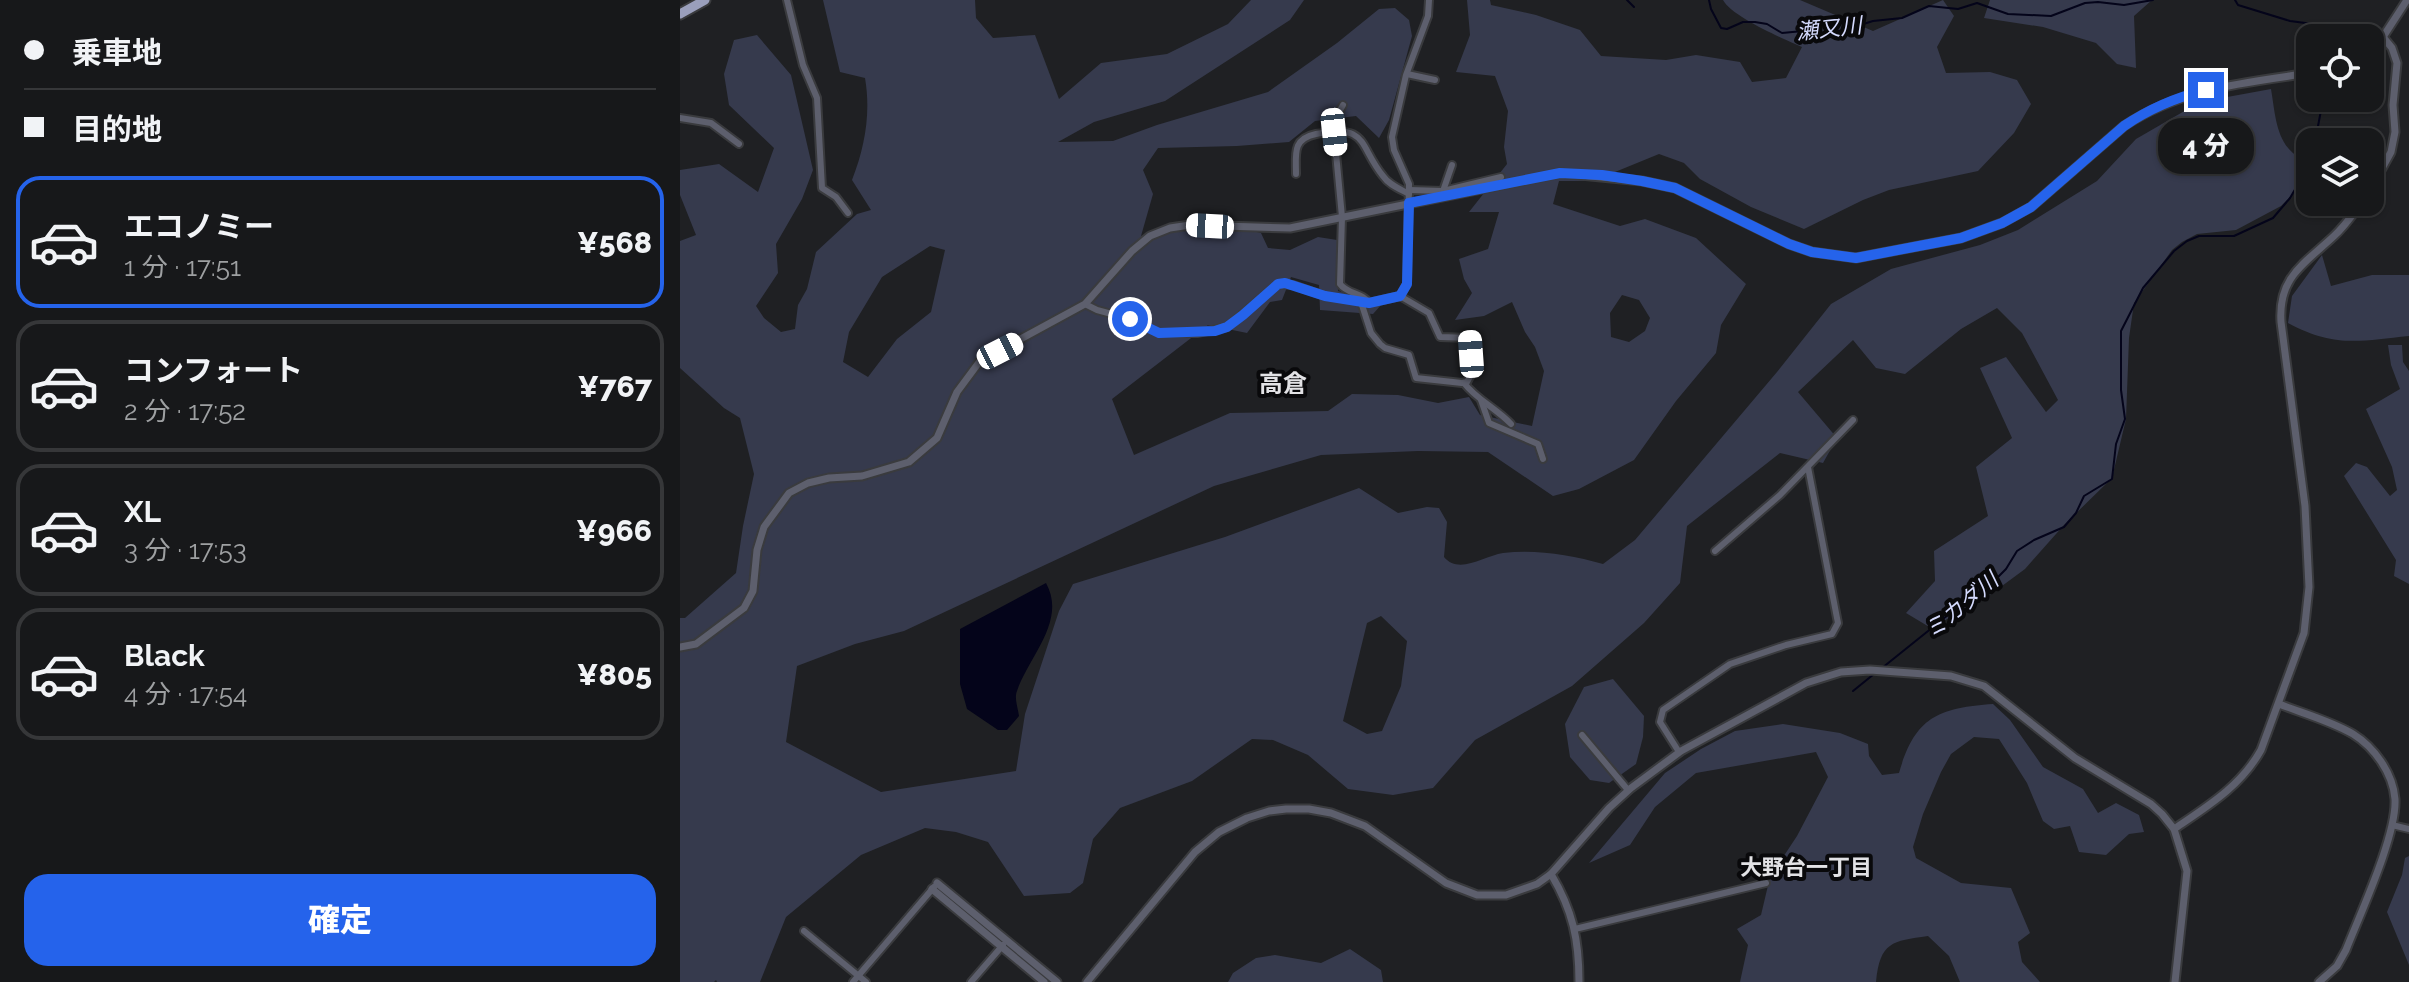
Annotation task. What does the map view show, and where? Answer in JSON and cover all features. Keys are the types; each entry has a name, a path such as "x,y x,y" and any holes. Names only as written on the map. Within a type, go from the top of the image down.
{"main road":[{"path":"680,14 705,0"}],"street":[{"path":"787,0 803,65 817,98 822,188 836,197 848,213"},
{"path":"1400,296 1407,284 1409,184 1394,150 1392,137 1407,74 1428,16 1429,0"},
{"path":"2384,35 2407,0"},
{"path":"2384,38 2392,48 2397,63 2393,105 2395,132 2391,152 2384,165"},
{"path":"1407,74 1435,80"},
{"path":"680,647 696,644 744,608 753,591 759,539 771,515 789,493 808,483 862,476 909,462 937,438 957,392 980,361 1085,304 1132,251 1150,236 1170,228 1190,225 1290,228 1560,173 1602,175 1675,188 1789,244 1812,252 1856,258 1961,238 2002,223 2031,207 2124,126 2177,98 2206,90 2296,75"},
{"path":"1343,105 1336,132 1342,217 1340,284 1369,303"},
{"path":"680,118 711,123 739,144"},
{"path":"1296,174 1298,142 1309,136 1336,132 1354,134 1366,146 1384,178 1409,192 1443,191 1501,177"},
{"path":"1443,191 1452,165"},
{"path":"2174,829 2220,798 2253,765 2304,633 2309,587 2305,506 2280,301 2287,284 2301,265 2336,234 2351,216"},
{"path":"1085,304 1130,319 1149,330 1171,334 1215,331 1227,327 1278,284 1369,303 1400,296 1429,313 1440,337 1470,338 1473,371 1471,378 1464,383"},
{"path":"1361,302 1371,333 1385,348 1409,355 1416,378 1464,383 1511,424"},
{"path":"1481,400 1489,423 1534,441 1543,459"},
{"path":"1715,551 1761,512 1853,420"},
{"path":"1679,752 1660,722 1663,710 1730,664 1786,645 1832,634 1836,627 1837,618 1808,467"},
{"path":"1087,982 1185,863 1219,832 1247,818 1269,811 1309,809 1348,818 1373,831 1446,883 1469,893 1506,895 1537,884 1551,874 1628,790 1679,752 1825,675 1870,670 1951,676 1972,681 1993,692 2075,758 2151,804 2174,829 2187,871 2175,982"},
{"path":"2279,704 2352,733 2371,749 2387,771 2395,798 2392,825 2346,950 2337,966 2319,982"},
{"path":"1582,735 1628,790"},
{"path":"2392,825 2409,829"},
{"path":"1551,874 1565,897 1575,929 1579,982"},
{"path":"1575,929 1766,883"},
{"path":"856,979 934,886 1044,982"},
{"path":"804,931 856,979 866,982"},
{"path":"971,982 1004,944"},
{"path":"1004,944 1057,982"}],"shaded area":[{"path":"823,0 975,0 976,18 993,38 1035,35 1059,99 1101,63 1167,54 1228,24 1251,0 1304,0 1290,20 1165,101 1094,122 1058,142 1113,141 1268,92 1379,9 1395,8 1409,20 1412,36 1389,120 1379,138 1356,116 1315,121 1289,142 1158,148 1143,170 1153,194 1141,236 1199,218 1261,233 1268,248 1290,250 1318,237 1337,240 1338,291 1382,304 1373,314 1320,310 1319,285 1291,277 1282,300 1270,302 1247,333 1208,325 1112,399 1134,455 1230,413 1328,411 1352,394 1398,395 1438,403 1469,397 1480,415 1532,426 1544,371 1512,302 1484,316 1455,320 1472,293 1464,279 1459,259 1488,249 1499,212 1469,212 1507,164 1504,147 1508,111 1495,76 1456,72 1470,35 1467,0 1490,0 1491,5 1536,15 1580,30 1601,56 1666,60 1696,55 1740,62 1752,82 1786,78 1802,47 1747,20 1723,0 1800,0 1873,31 1943,0 1954,16 1937,47 1946,73 1990,72 2017,80 2031,104 2014,133 1978,171 1889,190 1804,229 1751,207 1700,179 1684,163 1659,154 1593,181 1559,181 1553,204 1620,226 1645,219 1696,238 1746,284 1721,325 1716,353 1676,401 1634,460 1579,489 1553,496 1488,452 1321,455 1214,486 904,631 855,644 797,666 786,742 881,792 1016,771 1025,714 1059,611 1073,584 1225,537 1359,488 1398,513 1427,507 1439,508 1447,522 1444,557 1450,562 1464,564 1503,553 1541,552 1603,564 1635,540 1831,304 1891,269 1980,245 2018,230 2097,181 2136,139 2200,102 2271,89 2280,133 2296,155 2296,191 2281,206 2236,230 2197,234 2172,250 2134,303 2129,338 2126,419 2112,478 2025,569 1987,597 1931,628 1906,613 1935,581 1934,551 1988,516 1976,467 2012,438 1980,368 2006,357 2046,412 2058,400 2022,333 1997,308 1961,329 1905,374 1876,368 1853,340 1798,392 1837,438 1823,463 1780,453 1687,526 1680,583 1644,623 1572,686 1475,740 1433,788 1393,795 1348,789 1308,755 1273,740 1252,739 1192,781 1120,808 1093,839 1083,883 1070,893 1024,896 988,842 956,832 925,828 861,855 786,917 760,982 680,982 680,618 685,618 736,573 754,474 740,418 724,408 680,368 680,241 696,235 680,195 680,170 719,164 758,192 774,148 729,105 724,74 734,40 757,35 791,75 813,170 802,199 776,244 778,273 756,306 764,318 781,332 795,329 798,305 807,289 816,252 857,214 871,210 852,180 866,130 865,78 840,72","holes":["930,246 945,250 931,312 897,339 868,377 843,362 849,332 882,277","1622,295 1639,300 1650,318 1645,331 1629,342 1611,337 1610,313","1381,616 1407,641 1401,686 1382,731 1367,734 1343,721 1367,623"]},
{"path":"1990,0 2152,0 2134,16 2136,68 2117,64 2096,43 2043,27 1984,18"},
{"path":"2322,255 2331,286 2372,275 2409,275 2409,336 2347,341 2319,336 2288,323 2292,296"},
{"path":"2388,345 2402,345 2403,362 2409,371 2409,584 2394,576 2396,560 2344,476 2356,463 2367,467 2390,496 2397,490 2392,467 2366,409 2400,389"},
{"path":"1046,583 1052,611 1049,625 1017,691 1019,716 1007,730 998,730 967,709 960,684 960,629"},
{"path":"1613,679 1644,716 1643,737 1636,764 1609,783 1590,780 1570,757 1565,724 1584,687"},
{"path":"1993,704 2010,720 2043,767 2083,789 2098,813 2116,803 2139,815 2144,832 2129,834 2106,855 2079,852 2070,826 2054,829 2043,821 2027,783 1999,739 1974,737 1951,754 1923,814 1913,847 1916,858 1961,883 2011,888 2030,933 2018,942 2022,962 2040,982 1960,982 1949,956 1928,936 1890,946 1881,959 1876,982 1740,982 1748,945 1737,929 1761,915 1770,877 1797,836 1828,777 1816,752 1696,773 1655,807 1630,845 1589,863 1665,773 1735,731 1783,724 1840,733 1868,744 1869,756 1882,775 1899,773 1913,739 1931,719 1957,709"},
{"path":"2409,856 2409,965 2387,912 2402,875 2405,858"},
{"path":"1350,949 1381,970 1383,982 1228,982 1233,973 1256,958 1275,955 1321,963"}],"waterway":[{"path":"1627,0 1634,7"},
{"name":"瀬又川","path":"1709,0 1721,28 1755,22 1767,24 1782,33 1844,30 1873,21 1902,18 1929,6 1958,9 1977,3 2008,14 2051,16 2085,3 2124,5 2153,0"},
{"name":"ミカダ川","path":"2235,0 2238,5 2290,21 2313,24"},
{"name":"ミカダ川","path":"2318,128 2321,112"},
{"name":"ミカダ川","path":"1882,668 1991,584 2006,569 2017,551 2064,527 2076,513 2084,496 2112,479 2116,444 2125,419 2121,390 2121,331 2143,288 2174,251 2199,236 2234,236 2273,218 2296,188"},
{"name":"ミカダ川","path":"1853,691 1874,674"}],"district":[{"name":"高倉","path":"1283,384"},
{"name":"大野台一丁目","path":"1806,867"}],"route":[{"path":"1130,319 1159,333 1215,331 1227,327 1278,284 1285,283 1325,296 1369,303 1400,296 1407,284 1409,203 1560,173 1602,175 1675,188 1789,244 1834,256 1856,258 1961,238 2002,223 2031,207 2139,116 2177,98 2206,90"}]}
